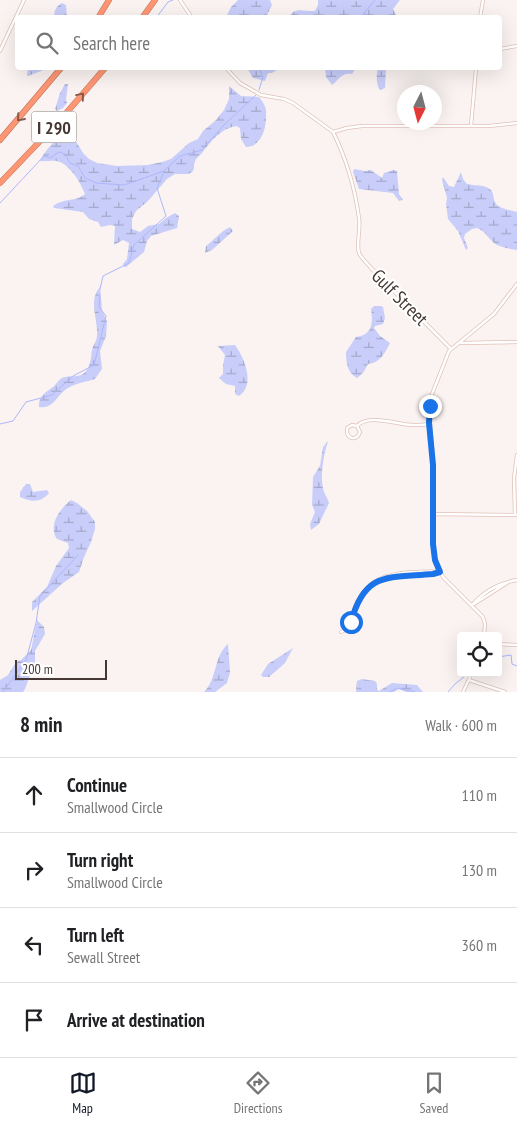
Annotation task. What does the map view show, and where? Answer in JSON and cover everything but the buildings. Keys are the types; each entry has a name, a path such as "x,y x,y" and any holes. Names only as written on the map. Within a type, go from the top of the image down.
{"highway":[{"path":"100,15 110,0"},
{"path":"144,15 154,0"},
{"name":"I 290","path":"0,140 59,70"},
{"name":"I 290","path":"0,183 62,118 103,70"}],"street":[{"path":"17,15 24,0"},
{"path":"180,0 190,15"},
{"path":"480,15 483,0"},
{"path":"0,51 15,19"},
{"path":"502,49 517,46"},
{"path":"228,70 240,84 261,95 284,99 294,103 333,132 362,126 471,126 517,122"},
{"path":"471,126 476,70"},
{"name":"Gulf Street","path":"333,132 354,192 360,218 359,251 362,258 451,349"},
{"path":"484,632 484,619 440,572 436,565 434,552 433,465 429,411 432,394 451,349 494,314 517,284"},
{"path":"460,343 517,342"},
{"path":"357,426 362,421 372,420 413,425 429,424"},
{"path":"352,425 357,426 360,430 359,435 355,438 350,437 347,433 347,428 352,425"},
{"path":"434,514 516,515 514,478 517,455"},
{"path":"341,632 350,625 360,596 379,579 440,572"},
{"path":"472,605 517,580"},
{"path":"502,644 517,645"},
{"path":"463,692 470,677"},
{"path":"469,680 505,692"}],"green space":[{"path":"238,0 270,0 272,5 267,15 227,15 231,7"},
{"path":"318,0 400,0 393,9 396,15 290,15 297,11 315,11"},
{"path":"62,3 66,5 67,15 54,15 58,6"},
{"path":"28,70 42,70 28,76"},
{"path":"248,70 277,70 268,73 265,81 253,78"},
{"path":"325,70 355,70 352,74 343,75 332,85 326,77"},
{"path":"378,70 386,70 385,88 380,90 378,85"},
{"path":"65,84 68,84 67,103 57,111 55,109"},
{"path":"229,86 241,96 259,97 264,104 266,123 263,134 256,143 246,147 241,139 240,128 236,126 225,130 216,136 196,159 193,171 189,174 175,174 167,179 148,201 136,211 132,219 132,229 140,232 148,226 159,224 175,213 179,216 177,228 151,236 147,241 144,252 126,267 123,264 127,259 129,243 123,240 114,245 115,226 101,227 98,222 89,219 83,212 54,208 53,206 61,202 78,198 85,194 75,176 64,164 55,161 40,161 66,127 83,153 97,163 117,166 148,165 162,162 171,159 189,143 198,139 203,131 216,120 224,110 229,99"},
{"path":"354,169 371,170 382,178 384,173 393,170 397,171 399,194 403,200 399,201 393,193 359,189 353,172"},
{"path":"461,172 467,184 488,188 491,190 497,204 502,208 517,212 517,250 495,244 477,228 465,234 464,238 468,248 466,250 458,231 448,219 447,198 442,180 443,177 449,186 454,187"},
{"path":"230,227 233,231 212,250 205,253 206,246"},
{"path":"100,287 102,310 107,322 106,336 100,351 102,369 95,379 71,386 49,406 39,407 43,395 61,379 83,374 88,368 97,337 94,304 96,292"},
{"path":"374,306 383,307 385,318 383,324 374,328 380,336 390,343 382,357 376,362 368,364 363,373 357,378 349,370 346,352 356,337 362,336 369,331 372,323 371,309"},
{"path":"235,345 242,356 248,378 244,391 239,396 235,394 235,386 226,384 219,378 223,374 225,355 218,346"},
{"path":"328,441 322,470 322,482 329,503 319,524 311,530 310,524 315,512 312,505 313,477 320,466 323,447"},
{"path":"26,484 30,484 33,492 47,490 49,493 39,500 24,499 20,497 20,492"},
{"path":"71,500 87,511 95,522 91,542 79,572 63,583 32,611 32,602 47,587 56,566 69,548 68,543 57,539 54,523 62,508"},
{"path":"37,620 44,627 45,634 35,651 35,662 25,689 23,692 0,692 0,680 8,675 16,662 21,660 31,650"},
{"path":"228,644 230,672 227,683 215,692 204,692 212,680 223,649"},
{"path":"293,648 285,663 269,677 261,675 268,664"},
{"path":"362,679 375,681 379,691 392,683 417,685 423,692 406,692 399,689 394,692 356,692 357,681"}],"waterway":[{"path":"158,15 168,2 173,0"},
{"path":"362,15 375,0"},
{"path":"259,90 263,77 260,70"},
{"path":"100,289 103,276 129,263 134,245 166,216 157,188 164,171 180,156 202,150 223,126 256,95"},
{"path":"0,203 44,156 50,158 59,152 65,154 70,163 78,166 85,178 96,183 124,185 164,171"},
{"path":"0,424 13,421 26,402 52,395 73,376 94,365 106,316 99,307 100,295"},
{"path":"3,692 26,660 36,623 40,596 78,555"},
{"path":"502,656 511,655 512,664 517,666"},
{"path":"448,692 464,677"},
{"path":"390,692 397,688 415,692"}],"route":[{"path":"351,622 360,596 379,579 440,572 436,565 433,544 433,465 429,423 430,406"}]}
